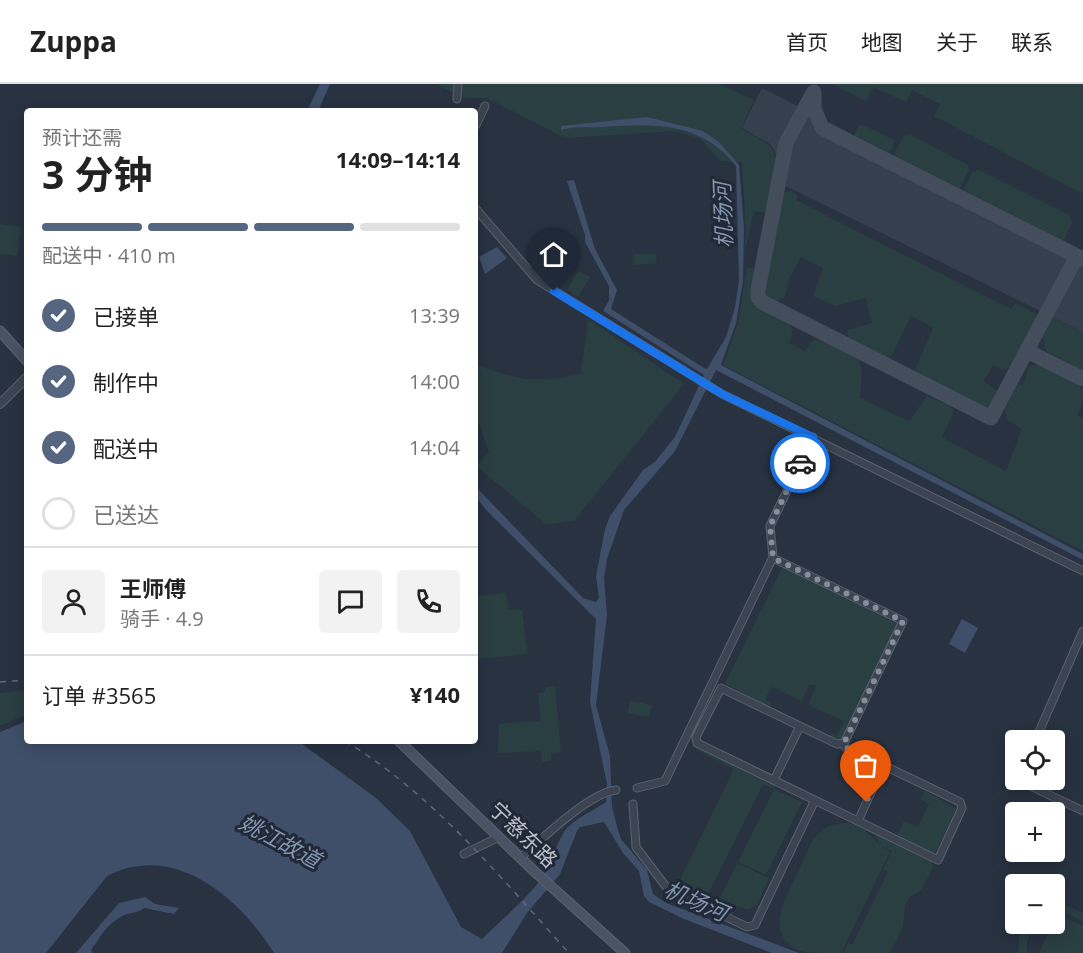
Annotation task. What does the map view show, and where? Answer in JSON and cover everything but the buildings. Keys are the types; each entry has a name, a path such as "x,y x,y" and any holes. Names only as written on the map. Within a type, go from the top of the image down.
{"main road":[{"path":"0,331 24,357"},
{"name":"宁慈东路","path":"402,744 520,858 625,953"}],"street":[{"path":"457,99 458,84"},
{"path":"478,121 485,106"},
{"path":"478,211 537,280 722,394 1083,571"},
{"path":"0,404 24,380"},
{"path":"637,788 665,781 773,558 770,526 813,437"},
{"path":"773,558 903,621 844,743"},
{"path":"1040,730 1083,631"},
{"path":"725,689 837,744 844,743 845,747 960,802 962,808 938,860 697,743 696,737 718,690 725,689"},
{"path":"774,780 800,726"},
{"path":"858,821 883,766"},
{"path":"520,858 548,833 603,792 616,790"},
{"path":"1038,790 1083,811"},
{"path":"633,804 636,847 667,888 747,927 755,925 815,800"},
{"path":"464,854 499,837"}],"shaded area":[{"path":"762,88 852,134 850,137 1083,255 1083,332 788,187 772,184 777,160 775,152 770,144 742,128"}],"green space":[{"path":"435,84 719,84 754,100 741,129 764,142 774,153 774,179 766,213 754,211 744,254 746,229 742,162 720,161 701,139 676,131 565,138 487,98 464,98"},
{"path":"832,84 1083,84 1083,194 934,116 940,104 912,90 906,102 873,87 866,101"},
{"path":"863,125 894,140 892,150 887,153 853,137 859,126"},
{"path":"911,135 968,165 969,170 959,190 956,191 895,159 894,154 904,136"},
{"path":"979,170 1069,215 1072,223 1062,244 1058,244 965,195 964,189 972,172"},
{"path":"791,191 798,195 796,200 1011,309 1015,303 1040,316 1014,366 1003,370 993,365 984,381 996,390 997,400 991,406 983,408 914,372 933,328 911,316 892,355 883,357 849,341 847,330 872,323 866,298 835,306 813,296 823,268 801,257 790,277 785,297 774,302 765,296 763,288 781,197 783,193"},
{"path":"0,224 21,227 17,256 0,254"},
{"path":"633,254 656,254 657,263 634,265"},
{"path":"747,267 756,269 753,299 790,325 793,330 789,343 805,351 812,341 823,341 855,356 861,369 860,398 909,421 927,396 950,406 954,412 942,437 1006,471 1022,429 1007,420 1005,408 1018,384 1023,385 1028,367 1042,365 1050,367 1075,380 1083,392 1082,404 1077,415 1083,418 1083,551 723,365 738,323"},
{"path":"578,271 590,277 578,297 567,290"},
{"path":"1052,317 1083,332 1083,371 1046,351 1043,338"},
{"path":"588,319 684,384 575,520 547,525 478,468 478,464 489,452 478,424 478,366 517,377 538,380 581,374"},
{"path":"783,566 897,624 841,740 834,740 830,736 831,733 837,735 844,721 808,705 816,686 810,684 802,701 772,687 765,699 773,704 767,707 725,683"},
{"path":"506,593 509,610 522,610 528,654 478,659 478,596"},
{"path":"555,686 561,752 551,753 551,761 542,762 541,751 498,753 499,724 541,721 538,693 545,692 545,687"},
{"path":"24,690 24,715 0,726 0,693"},
{"path":"630,701 652,705 649,717 628,713"},
{"path":"692,747 699,747 776,785 774,789 763,784 706,899 717,904 737,863 769,878 757,905 748,910 737,906 732,916 676,888 734,769"},
{"path":"774,789 802,802 766,875 738,862"},
{"path":"925,791 957,809 934,854 897,835 904,821 918,827 929,804 920,799"},
{"path":"845,823 865,830 890,852 841,953 804,952 791,946 784,938 780,928 783,906 812,841 828,827"},
{"path":"874,832 931,861 933,867 922,889 910,897 905,905 903,927 890,953 843,953 848,943 852,945 888,872 883,869 892,851 880,846"},
{"path":"1065,906 1083,913 1083,922 1065,914"},
{"path":"1065,918 1083,926 1083,953 1039,953 1048,934 1065,934"},
{"path":"1020,934 1030,934 1027,941 1027,953 1018,953"}],"water":[{"path":"320,84 330,84 319,108 308,108"},
{"name":"姚江故道","path":"647,117 703,131 719,142 739,165 744,229 743,281 736,323 721,365 1083,554 1083,560 716,370 675,451 624,510 607,559 604,578 607,615 596,705 610,756 612,807 618,830 621,839 647,870 653,894 666,903 799,953 772,953 684,919 649,902 644,896 639,871 623,853 604,822 580,827 560,874 527,913 502,953 274,953 260,932 224,895 180,870 157,866 132,867 107,876 46,953 0,953 0,732 24,722 24,744 302,744 376,798 410,831 461,927 482,939 539,882 568,827 606,802 607,784 590,702 596,619 487,511 478,500 478,489 583,598 596,602 599,598 596,576 605,529 610,516 643,470 655,462 675,437 704,375 603,311 609,300 609,286 585,242 585,235 567,181 574,180 595,249 617,290 611,309 707,369 726,337 735,307 739,281 736,166 708,141 676,128 641,125 561,130 561,126"},
{"path":"497,247 507,258 485,274 479,257"},
{"path":"962,619 978,628 965,653 949,644"},
{"path":"145,897 155,904 179,908 174,914 144,908 122,916 104,932 91,950 93,953 76,953 119,903"}],"taxiway":[{"path":"814,92 814,108 822,128 1083,259"},
{"path":"813,93 786,143 758,290 758,297 762,302 991,418 1077,256"},
{"path":"1027,351 1083,379"}],"railway":[{"path":"0,682 24,680"},
{"path":"350,744 408,786 437,812 491,867 569,953"}],"way so far":[{"path":"800,463 770,526 773,558 903,621 844,743 845,747 883,766 866,802"}],"route":[{"path":"554,291 722,394 813,437 800,463"}],"water label":[{"name":"机场河","path":"723,215"},
{"name":"机场河","path":"696,901"}]}
